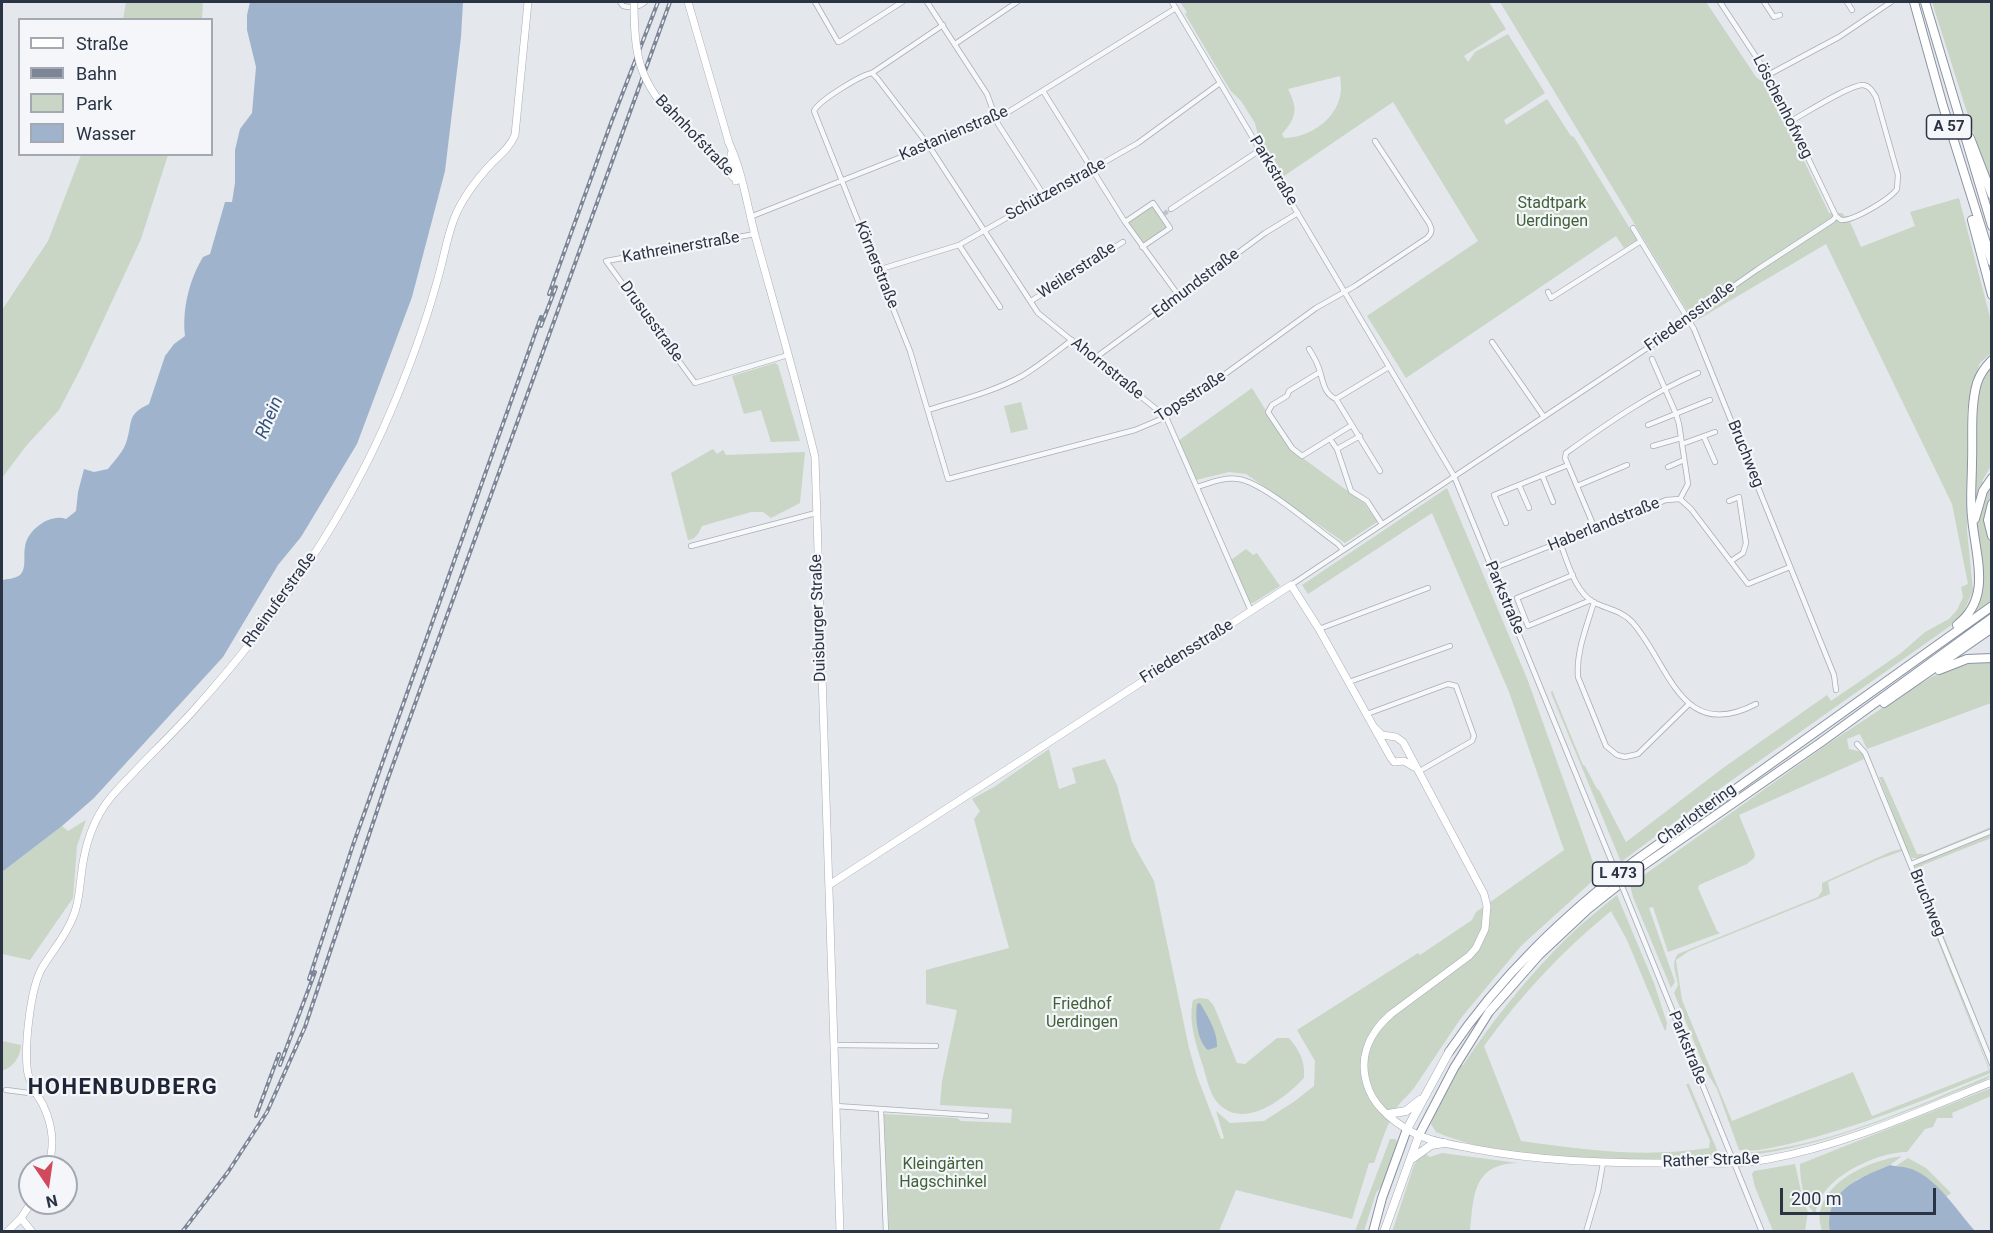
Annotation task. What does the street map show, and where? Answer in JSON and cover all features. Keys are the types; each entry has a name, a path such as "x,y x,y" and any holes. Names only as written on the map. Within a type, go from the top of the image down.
{"highway":[{"name":"A 57","path":"1914,2 1965,181 1992,262"},
{"name":"A 57","path":"1925,2 1992,226"},
{"path":"1958,114 1969,135 1992,195"},
{"path":"1965,181 1968,206 1992,295"},
{"path":"1908,667 1924,648 1967,617 1975,604 1979,591 1980,578 1972,506 1974,397 1983,370 1992,360"},
{"path":"1974,530 1983,491 1992,478"},
{"path":"1992,504 1988,520 1992,536"},
{"name":"Charlottering","path":"1449,1052 1481,1007 1506,978 1582,902 1654,846 1992,606"},
{"name":"Charlottering","path":"1419,1135 1454,1068 1490,1012 1539,955 1588,909 1641,867 1820,743 1992,618"},
{"path":"1820,743 1912,684 1992,628"},
{"path":"1912,684 1967,659 1992,658"},
{"name":"Charlottering","path":"1373,1232 1382,1198 1407,1129"}],"main road":[{"name":"Rheinuferstraße","path":"52,1155 53,1138 50,1124 31,1083 27,1067 31,1004 41,969 74,917 79,901 87,842 95,822 105,804 194,710 271,616 300,576 350,495 380,435 407,371 431,302 454,219 470,190 507,148 515,135 528,2"},
{"name":"Bahnhofstraße","path":"634,2 635,46 643,75 662,105 678,123 717,158 736,180 745,200"},
{"name":"Duisburger Straße","path":"688,2 728,141 736,180"},
{"name":"Duisburger Straße","path":"728,141 737,163 815,457 840,1232"},
{"path":"717,158 724,157 730,151"},
{"path":"1291,585 1319,629 1394,762 1404,762 1417,770"},
{"name":"Friedensstraße","path":"830,885 1080,720 1291,585"},
{"path":"1375,728 1386,737 1396,737 1403,742 1409,754 1404,762"},
{"path":"1384,747 1387,741 1396,737"},
{"name":"Rather Straße","path":"1409,754 1478,879 1484,894 1487,918 1481,938 1469,957 1391,1014 1372,1035 1364,1056 1365,1079 1374,1101 1407,1129 1444,1143 1503,1154 1603,1163 1734,1163 1770,1159 1842,1139 1900,1119 1992,1082"},
{"name":"Charlottering","path":"1407,1129 1449,1052"},
{"path":"1388,1114 1406,1111 1424,1097"},
{"name":"Charlottering","path":"1384,1232 1419,1135"},
{"path":"1410,1161 1431,1145 1444,1143"},
{"path":"8,1232 23,1215"},
{"path":"21,1218 32,1232"}],"street":[{"path":"620,2 629,8 639,7 645,2"},
{"path":"815,2 836,40 840,41 902,2"},
{"path":"935,2 929,4 987,94 998,124 1045,197"},
{"path":"955,44 1017,2"},
{"name":"Parkstraße","path":"1172,2 1454,476 1762,1232"},
{"name":"Löschenhofweg","path":"1720,2 1768,75 1836,216"},
{"path":"1764,2 1774,17 1780,15"},
{"path":"1847,2 1852,10"},
{"path":"1768,75 1839,37 1891,2"},
{"name":"Kastanienstraße","path":"750,217 997,119 1176,8"},
{"path":"872,73 943,25"},
{"name":"Körnerstraße","path":"872,73 862,76 821,102 814,111 910,351 948,479"},
{"name":"Ahornstraße","path":"872,73 929,146 1038,313 1166,417 1251,611"},
{"name":"Schützenstraße","path":"878,270 959,245 1138,143 1220,83"},
{"path":"1791,121 1856,86 1868,87 1873,92 1898,175 1897,189 1889,197 1850,219 1841,220 1836,216"},
{"path":"1043,91 1125,222 1179,296"},
{"name":"Topsstraße","path":"948,479 1135,430 1166,417 1316,308 1345,292 1431,234 1432,228 1429,223 1375,141"},
{"path":"1171,210 1260,150"},
{"path":"1125,222 1153,203 1163,215 1170,228 1142,247"},
{"name":"Edmundstraße","path":"1095,358 1265,233 1298,213"},
{"name":"Friedensstraße","path":"1291,585 1679,327 1689,317 1758,268 1836,216"},
{"name":"Bruchweg","path":"1633,228 1689,317 1834,675 1836,690"},
{"name":"Kathreinerstraße","path":"606,261 755,234"},
{"name":"Weilerstraße","path":"1031,301 1133,234"},
{"path":"1548,292 1551,298 1641,241"},
{"path":"959,245 1000,307"},
{"name":"Drususstraße","path":"606,261 695,383 788,355"},
{"path":"928,410 997,388 1023,375 1072,340"},
{"path":"1492,342 1544,417"},
{"path":"1309,349 1319,367 1320,377 1330,397 1336,399 1380,471"},
{"name":"Haberlandstraße","path":"1492,569 1666,500 1680,499 1688,484 1676,414 1652,359"},
{"path":"1336,399 1389,367"},
{"path":"1320,372 1289,391 1287,396 1272,405 1269,411 1292,448 1302,456 1352,425"},
{"path":"1595,529 1565,458 1566,453 1664,388 1698,373"},
{"path":"1648,425 1710,400"},
{"path":"1653,446 1704,437 1715,432"},
{"path":"1337,449 1360,436"},
{"path":"1704,437 1715,462"},
{"path":"1330,439 1337,449 1352,491 1367,501 1382,524"},
{"path":"1668,467 1684,460"},
{"path":"1506,523 1494,495 1568,465"},
{"path":"1577,486 1627,465"},
{"path":"1542,475 1553,502"},
{"path":"1197,487 1223,478 1238,478 1255,483 1343,550"},
{"path":"1519,485 1529,508"},
{"path":"1729,501 1739,496 1746,543 1743,553 1731,561"},
{"path":"1680,499 1691,508 1748,584 1790,567"},
{"path":"691,546 816,513"},
{"path":"1560,543 1583,594 1592,601 1614,609 1632,621 1678,694 1689,704 1713,714 1727,715 1740,712 1756,704"},
{"path":"1573,575 1517,598 1528,626 1592,601"},
{"path":"1319,629 1428,588"},
{"path":"1592,601 1578,653 1578,677 1606,746 1617,755 1625,757 1638,754 1689,704"},
{"path":"1349,682 1450,646"},
{"path":"1367,714 1448,684 1456,686 1474,736 1473,741 1417,770"},
{"name":"Bruchweg","path":"1857,744 1865,753 1992,1064"},
{"path":"1911,864 1992,831"},
{"path":"834,1045 936,1046"},
{"path":"6,1090 37,1094"},
{"path":"836,1106 986,1116"},
{"path":"881,1110 886,1232"},
{"path":"1586,1232 1598,1191 1603,1163"}],"green space":[{"path":"126,2 203,2 202,18 123,18"},
{"name":"Stadtpark Uerdingen","path":"1180,2 1489,2 1506,29 1464,56 1468,62 1475,52 1508,34 1545,93 1504,120 1506,125 1547,99 1571,136 1574,137 1637,240 1624,248 1616,236 1406,378 1367,316 1478,241 1393,102 1284,176 1258,135 1255,123 1241,101 1230,90 1185,14 1187,12","holes":["1340,76 1340,97 1331,116 1309,132 1284,138 1282,134 1291,123 1294,113 1288,89"]},
{"path":"1500,2 1706,2 1756,77 1768,86 1829,213 1842,213 1851,224 1861,247 1915,226 1910,212 1959,198 1991,321 1991,353 1980,363 1971,389 1967,412 1967,530 1973,591 1964,611 1953,624 1711,795 1621,862 1551,693 1552,690 1583,765 1626,842 1723,768 1827,695 1831,701 1901,653 1925,632 1949,619 1957,610 1963,597 1961,587 1968,584 1952,504 1826,244 1694,322"},
{"path":"1932,2 1991,2 1991,183 1979,150"},
{"path":"81,156 168,156 141,239 81,368 59,410 26,446 2,478 2,310 48,241"},
{"path":"1152,206 1167,228 1143,244 1128,222"},
{"path":"775,363 778,365 800,441 771,442 761,410 744,414 732,376"},
{"path":"1991,369 1991,466 1982,481 1988,485 1991,480 1989,505 1991,602 1967,619 1978,600 1973,522 1976,399 1983,374"},
{"path":"1252,388 1289,448 1364,503 1377,522 1345,543 1246,474 1229,472 1196,480 1178,441"},
{"path":"1021,402 1028,429 1011,433 1004,406"},
{"path":"713,449 717,454 723,450 726,455 805,452 800,503 771,518 763,512 751,512 702,526 695,537 688,540 671,473"},
{"path":"1447,488 1528,681 1598,876 1521,946 1461,1018 1414,1088 1394,1113 1374,1163 1369,1163 1352,1219 1236,1190 1219,1231 889,1231 884,1114 1011,1123 1012,1109 940,1105 942,1081 957,1010 926,1004 926,970 1009,948 974,819 980,811 972,799 994,787 1049,749 1059,789 1076,783 1072,768 1105,759 1117,785 1132,842 1154,881 1189,1048 1221,1139 1224,1138 1216,1111 1230,1123 1264,1121 1314,1086 1315,1061 1297,1030 1418,953 1420,955 1472,920 1476,912 1564,850 1509,692 1432,513 1308,594 1302,585"},
{"path":"1246,549 1253,555 1257,553 1280,586 1253,603 1249,602 1231,560"},
{"path":"1991,662 1991,703 1867,749 1860,734 1847,739 1849,749 1862,752 1864,759 1739,815 1755,854 1754,858 1747,864 1699,885 1698,888 1717,931 1720,933 1668,952 1653,907 1649,908 1675,982 1671,988 1630,885 1832,741 1916,686 1937,674 1955,668"},
{"path":"1879,777 1883,777 1917,854 1926,854 1991,827 1991,830 1923,858 1912,858"},
{"path":"86,820 77,846 73,898 30,960 2,954 2,872 62,826 68,831"},
{"path":"1991,833 1991,838 1923,865 1919,871 1991,1058 1915,867 1917,863"},
{"path":"1901,849 1905,853 1991,1073 1841,1130 1771,1148 1739,1150 1717,1089 1706,1071 1674,993 1678,985 1674,962 1678,954 1818,897 1822,891 1822,883","holes":["1902,851 1989,1070 1872,1116 1853,1072 1732,1121 1682,1000 1676,960 1689,951 1830,894 1828,882"]},
{"path":"1617,895 1654,983 1667,1023 1666,1030 1627,940 1611,911 1543,974 1484,1046 1521,1141 1591,1150 1638,1153 1709,1148 1710,1141 1686,1084 1689,1084 1717,1150 1717,1157 1643,1160 1534,1155 1499,1150 1436,1132 1431,1124 1435,1112 1460,1065 1463,1065 1499,1015 1539,967 1574,931"},
{"path":"1208,999 1214,1006 1237,1063 1245,1064 1277,1038 1289,1038 1301,1056 1304,1078 1286,1095 1263,1109 1239,1114 1227,1110 1217,1102 1212,1094 1195,1040 1192,1008 1193,1000"},
{"path":"2,1041 21,1045 16,1061 2,1071"},
{"path":"1991,1075 1987,1079 1868,1126 1807,1144 1744,1156 1744,1153 1808,1142 1870,1124"},
{"path":"1991,1088 1991,1096 1952,1113 1953,1118 1937,1118 1933,1127 1925,1129 1907,1152 1895,1153 1866,1162 1839,1178 1828,1188 1816,1212 1813,1212 1803,1190 1800,1164"},
{"path":"1390,1139 1396,1139 1397,1143 1382,1185 1376,1193 1364,1231 1355,1231"},
{"path":"1423,1152 1430,1157 1442,1153 1518,1163 1492,1169 1478,1184 1470,1231 1392,1232 1414,1165"},
{"path":"1902,1156 1890,1165 1856,1180 1830,1231 1822,1231 1820,1211 1826,1197 1834,1187 1866,1166"},
{"path":"1908,1158 1926,1168 1951,1193 1946,1197 1924,1177 1896,1166"},
{"path":"1795,1164 1808,1212 1805,1231 1773,1231 1752,1174 1754,1171"}],"water":[{"name":"Rhein","path":"250,2 463,2 445,171 412,297 357,444 301,537 278,565 223,657 94,798 2,872 2,580 20,575 24,565 24,550 27,541 40,524 53,518 66,519 76,511 84,469 94,472 108,469 119,455 126,444 134,415 149,404 165,356 174,344 185,336 184,326 190,285 203,257 210,254 225,202 232,202 235,183 235,150 240,129 252,113 256,67 247,30"},
{"path":"1200,1003 1216,1035 1217,1047 1208,1050 1201,1041 1198,1028 1196,1009 1197,1004"},
{"path":"1890,1165 1908,1168 1927,1178 1945,1195 1975,1231 1830,1231 1832,1206 1838,1196 1856,1181"}],"tunnel":[{"path":"1164,214 1171,209"}],"railway":[{"path":"549,294 658,2"},
{"path":"182,1232 228,1172 267,1112 305,1027 387,781 670,2"},
{"path":"541,326 556,287"},
{"path":"309,979 353,845 541,317"},
{"path":"280,1065 315,972"},
{"path":"256,1116 279,1054"}],"district":[{"name":"HOHENBUDBERG","path":"123,1088"}],"park label":[{"name":"Friedhof Uerdingen","path":"1082,1014"},
{"name":"Kleingärten Hagschinkel","path":"943,1174"}]}
